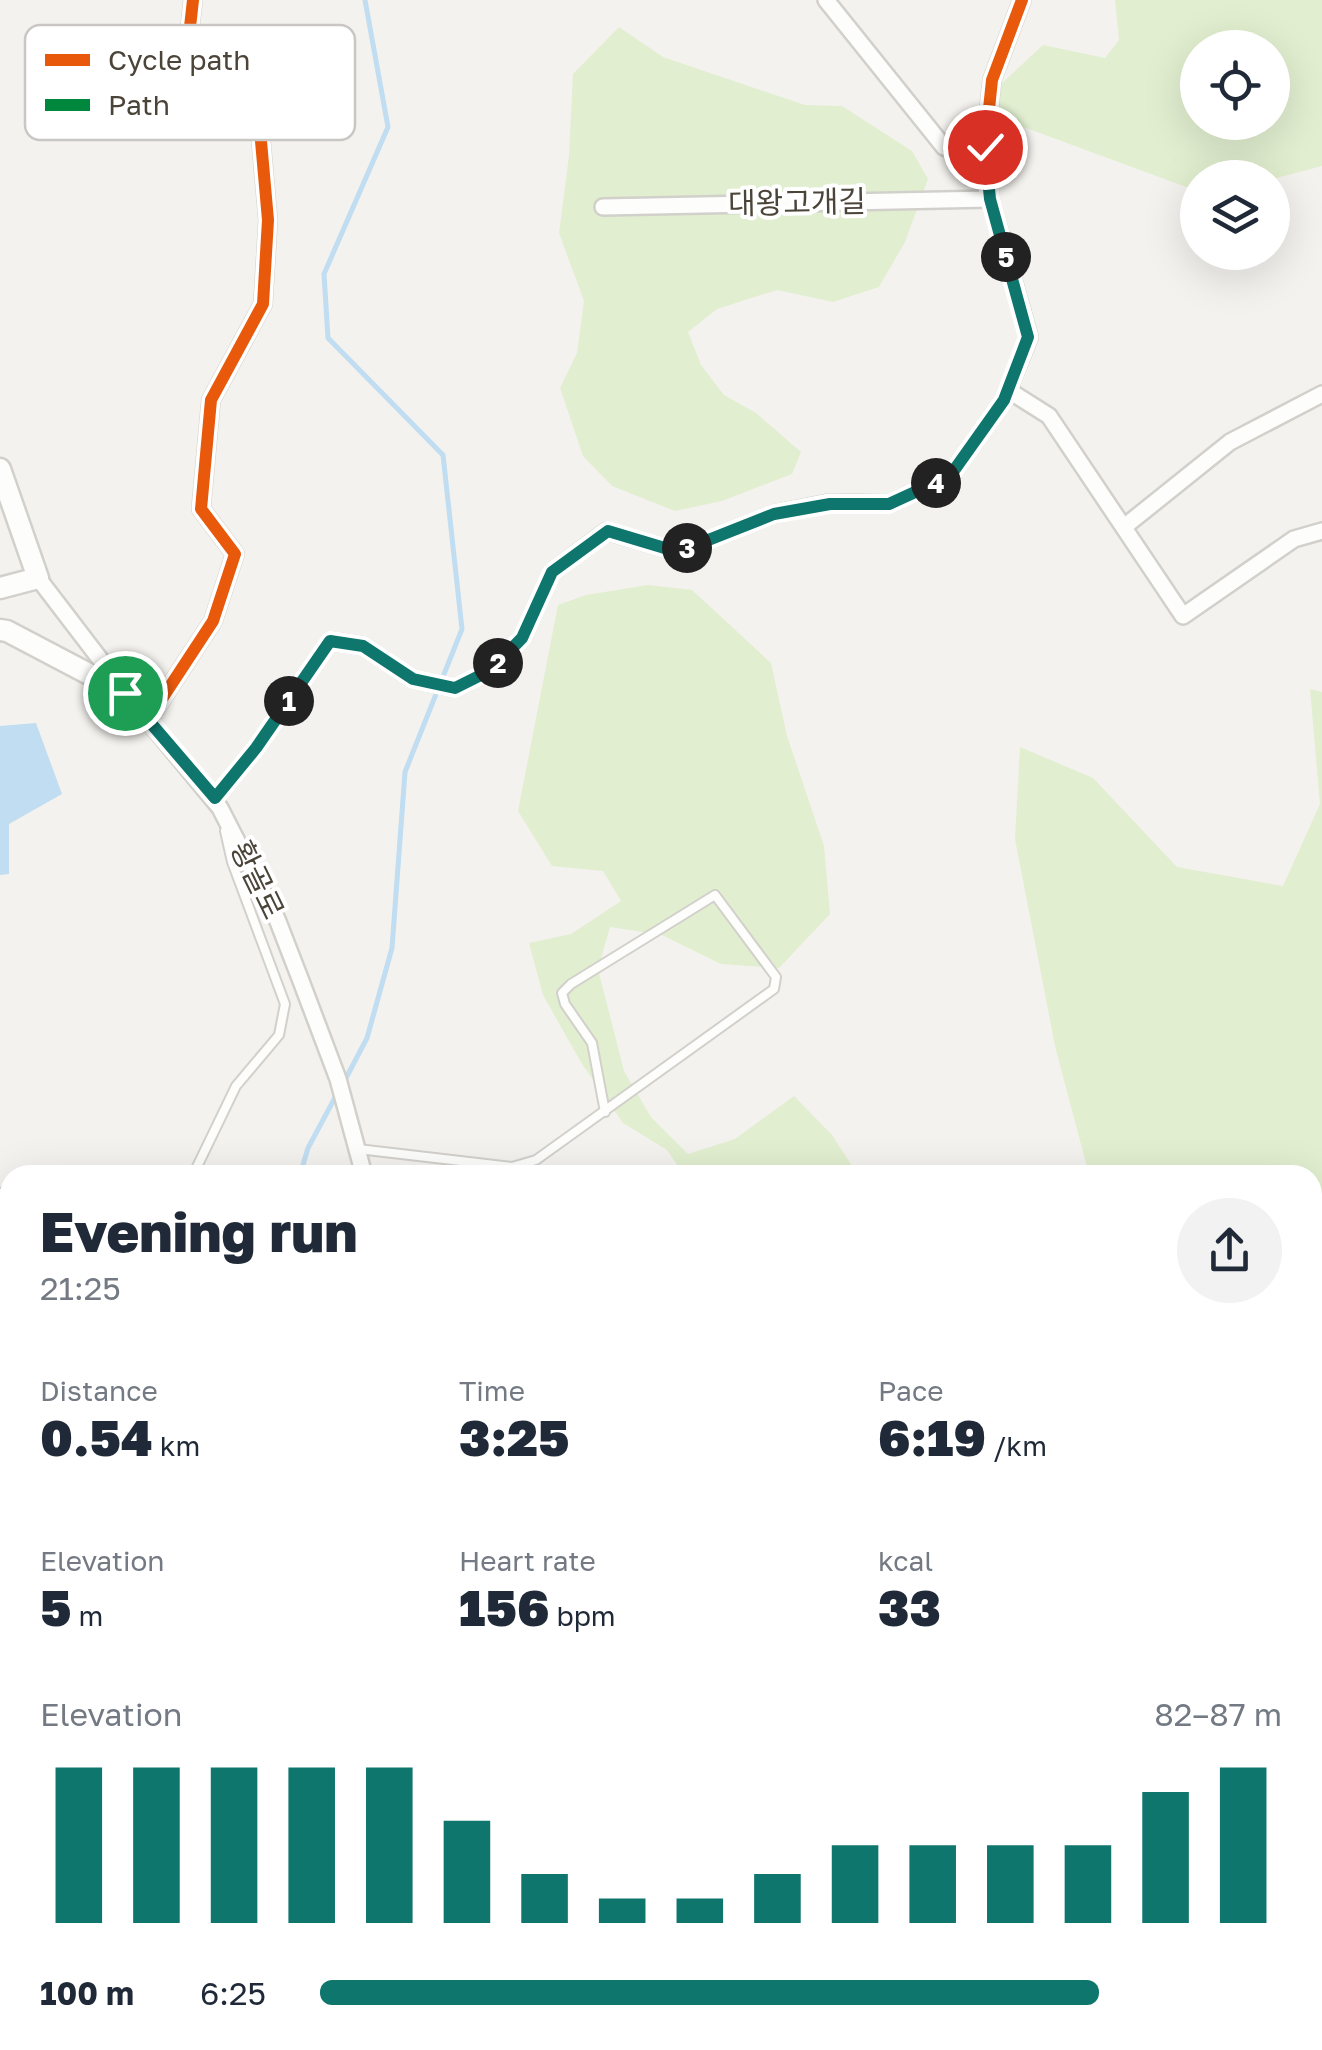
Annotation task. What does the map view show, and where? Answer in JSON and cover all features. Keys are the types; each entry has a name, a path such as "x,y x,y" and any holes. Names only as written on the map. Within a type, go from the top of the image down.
{"street":[{"path":"190,25 193,0"},
{"path":"826,0 944,147 986,162"},
{"path":"218,803 330,641 363,646 413,679 455,688 502,660 522,638 552,572 608,531 678,552 774,514 830,504 889,504 950,476 1008,390 1028,337 990,199 986,162 992,80 1022,0"},
{"path":"148,720 213,620 235,554 202,509 211,400 262,304 267,236 261,140"},
{"name":"대왕고개길","path":"603,207 990,199"},
{"path":"1008,390 1048,416 1184,616 1294,539 1322,531"},
{"path":"1124,528 1230,442 1322,394"},
{"path":"0,469 38,578 0,588"},
{"name":"황골로","path":"38,578 125,693 218,803 277,919 338,1079 362,1165"},
{"path":"0,630 125,693"}],"lane":[{"path":"199,1165 236,1086 279,1035 285,1004 232,862 218,803"},
{"path":"519,1165 536,1160 605,1112 774,989 776,978 714,895 562,993 592,1044 605,1112"},
{"path":"358,1149 495,1165"}],"green space":[{"path":"1115,0 1322,0 1322,166 1290,174 1290,160 1180,160 1180,185 991,115 1001,84 1043,45 1105,58 1119,40"},
{"path":"619,27 663,57 805,105 842,106 912,151 928,179 905,242 879,287 833,302 777,290 717,309 688,332 701,365 724,395 756,413 801,452 792,474 722,501 675,511 612,486 583,456 560,388 577,353 584,301 559,233 569,156 573,74"},
{"path":"648,585 692,590 771,663 787,736 824,846 830,914 779,968 721,964 662,935 610,927 598,969 624,1071 651,1117 688,1154 735,1139 794,1096 832,1135 852,1165 677,1165 667,1150 623,1123 582,1064 543,995 529,943 571,934 621,901 603,871 552,866 518,811 558,605 586,595"},
{"path":"1310,689 1322,692 1322,1165 1086,1165 1055,1046 1015,839 1020,747 1093,778 1177,867 1283,886 1320,804"}],"water":[{"path":"36,723 62,794 9,824 9,874 0,875 0,726"}],"waterway":[{"path":"344,1082 367,1038 392,948 405,772 462,629 443,455 328,338 324,274 388,127 365,0"},
{"path":"303,1165 338,1092"}],"cycle path":[{"path":"190,25 193,0"},
{"path":"215,798 256,748 330,641 363,646 413,679 455,688 491,670 522,638 552,572 607,531 678,552 774,514 829,503 889,504 950,476 1004,400 1029,337 990,199 985,147 992,80 1022,0"},
{"path":"148,720 213,621 235,554 201,509 211,400 263,304 268,220 261,140"}],"route":[{"path":"125,693 215,798 256,748 330,641 363,646 413,679 455,688 491,670 522,638 552,572 608,531 678,552 774,514 830,504 889,504 950,476 1004,400 1028,337 990,199 985,147"}]}
